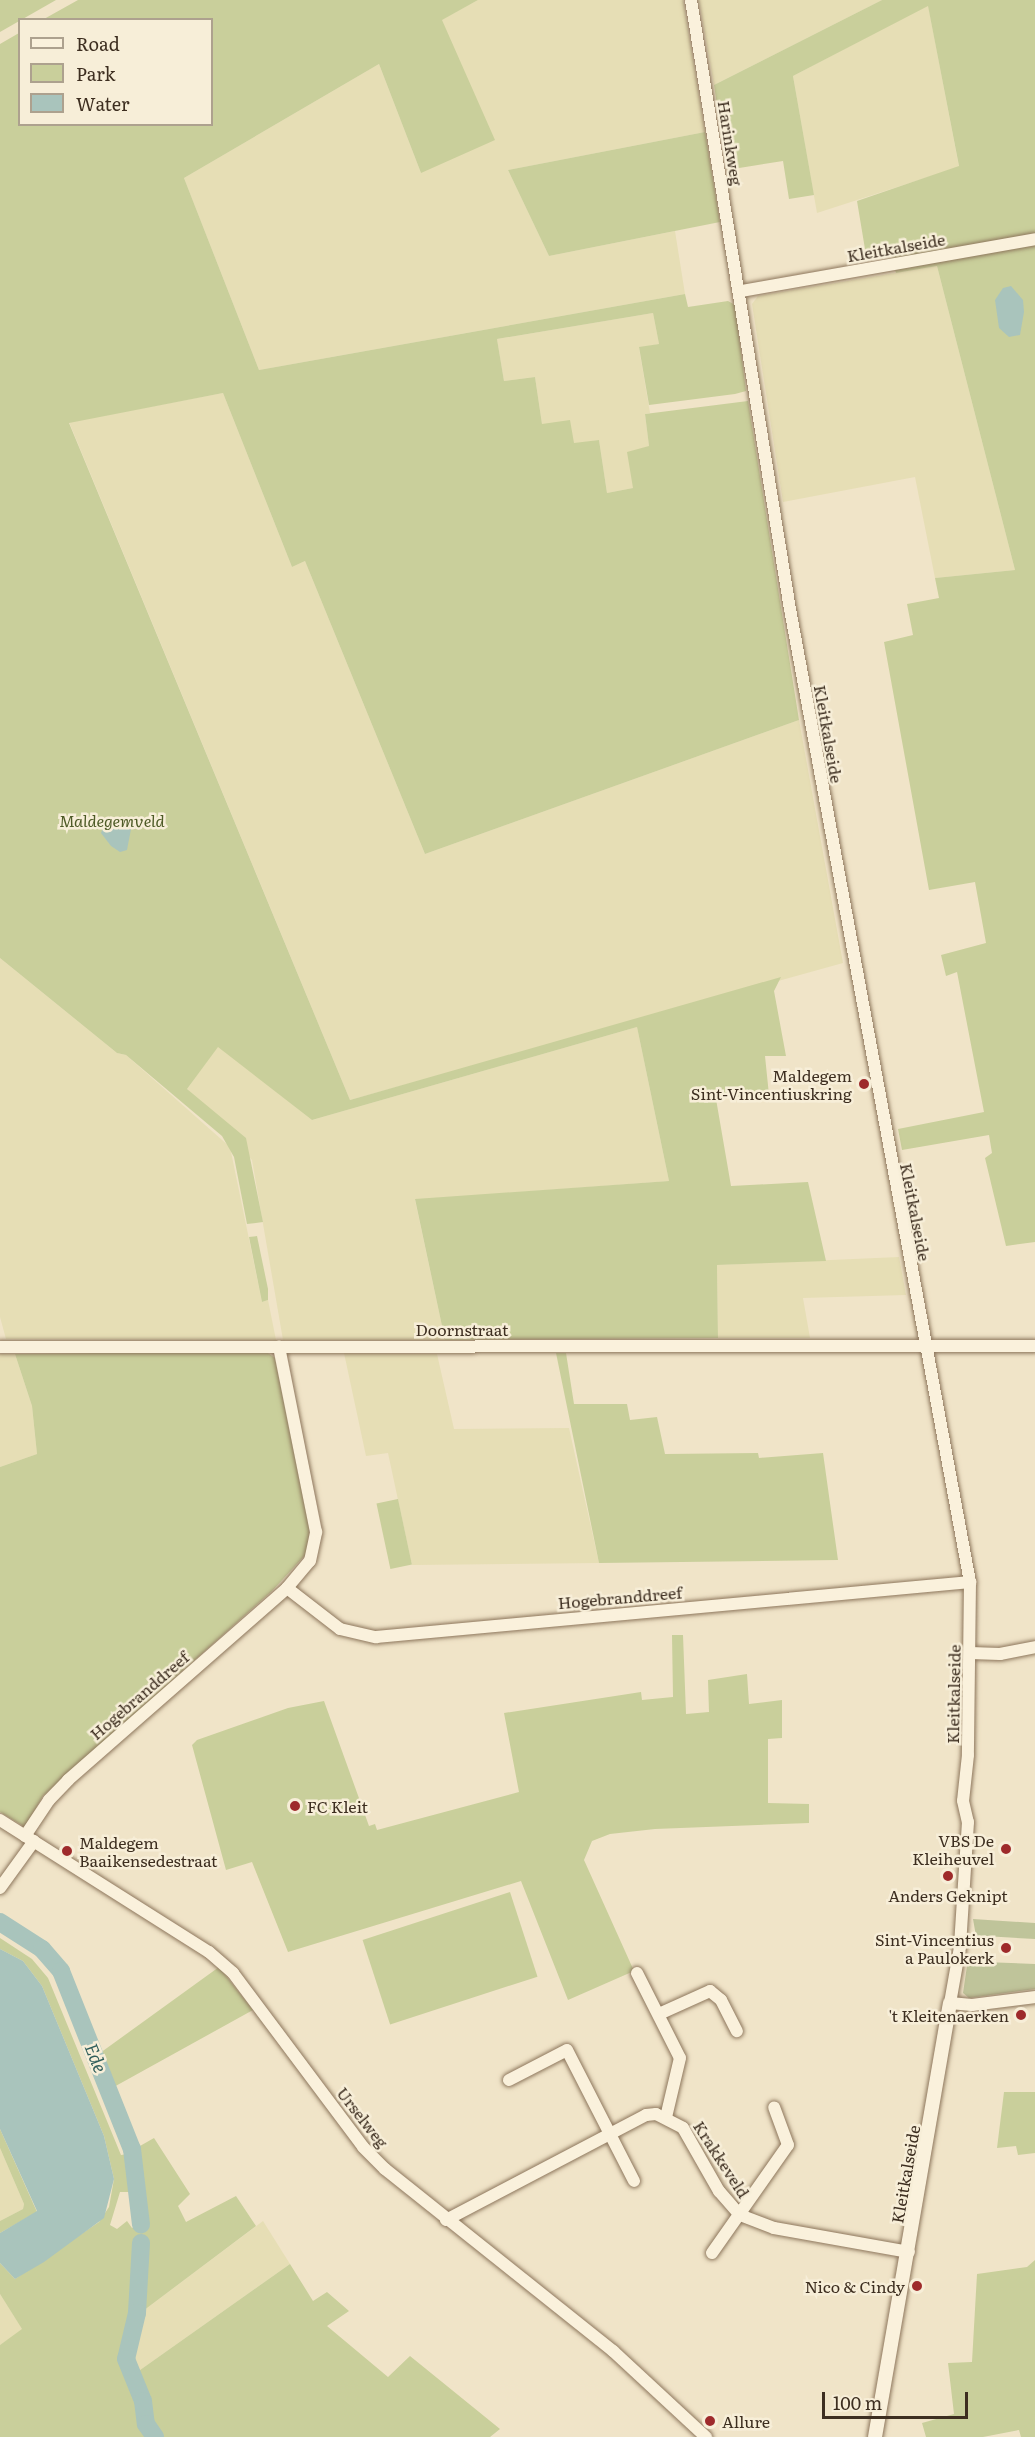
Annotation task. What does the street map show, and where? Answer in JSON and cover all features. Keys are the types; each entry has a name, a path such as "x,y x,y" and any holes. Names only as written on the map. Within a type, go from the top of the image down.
{"street":[{"name":"Harinkweg","path":"691,0 741,291"},
{"name":"Kleitkalseide","path":"875,2437 909,2252 960,1947 968,1822 963,1801 970,1653 970,1582 924,1346 792,621 741,291 1035,239"},
{"name":"Doornstraat","path":"0,1347 1035,1346"},
{"name":"Hogebranddreef","path":"0,1888 49,1800 68,1780 288,1588 310,1561 316,1532 279,1347"},
{"name":"Hogebranddreef","path":"288,1588 340,1629 376,1637 970,1582"},
{"path":"970,1653 1000,1654 1035,1647"},
{"name":"Urselweg","path":"0,1820 209,1952 233,1973 363,2147 446,2220 613,2351 706,2437"},
{"path":"446,2220 646,2115 666,2116 680,2058 637,1973"},
{"path":"659,2014 710,1991 722,2000 737,2031"},
{"path":"950,2003 972,2005 1035,1997"},
{"path":"509,2080 567,2050 634,2181"},
{"name":"Krakkeveld","path":"712,2253 788,2145 774,2107"},
{"name":"Krakkeveld","path":"666,2116 683,2128 719,2191 740,2215 774,2228 909,2252"}],"shaded area":[{"path":"478,0 683,0 705,132 508,170 549,256 675,231 685,294 259,370 184,178 379,64 421,173 441,20"},
{"path":"699,0 882,0 714,85"},
{"path":"928,5 959,167 817,213 793,76"},
{"path":"937,266 1015,570 935,578 915,477 783,502 752,304 758,296"},
{"path":"653,313 659,344 639,348 650,413 645,414 649,446 633,488 607,493 599,440 574,444 542,424 535,377 504,381 497,339"},
{"path":"223,393 292,567 305,561 425,854 799,720 843,963 350,1100 69,422"},
{"path":"0,958 117,1053 126,1055 230,1147 262,1302 268,1300 276,1340 6,1339 0,1317"},
{"path":"637,1027 669,1181 415,1200 445,1340 283,1340 252,1160 187,1089 218,1046 312,1120"},
{"path":"899,1257 906,1295 803,1298 810,1338 718,1338 717,1265"},
{"path":"344,1353 437,1354 454,1429 569,1428 599,1563 412,1565 388,1453 366,1456"},
{"path":"0,1354 15,1354 32,1406 37,1454 0,1467"},
{"path":"0,2148 24,2204 23,2209 0,2221"},
{"path":"263,2221 290,2264 133,2375 129,2360 135,2317"},
{"path":"0,2294 23,2330 0,2345"}],"green space":[{"path":"0,0 56,0 24,18 18,18 18,22 0,32"},
{"name":"Maldegemveld","path":"78,0 478,0 442,20 495,140 421,173 379,64 184,178 259,370 685,294 688,307 728,301 735,305 746,391 735,394 649,405 639,347 659,344 653,313 497,339 504,381 535,377 542,424 570,420 574,443 599,440 607,493 633,488 627,452 649,446 645,414 748,401 799,720 425,854 305,561 292,567 223,393 69,423 350,1100 781,977 774,991 786,1056 765,1056 769,1095 716,1099 731,1186 808,1182 826,1261 717,1265 718,1338 445,1340 415,1199 669,1181 637,1027 312,1120 218,1047 187,1089 246,1138 263,1222 247,1224 234,1157 222,1136 126,1055 117,1053 0,958 0,44 18,34 18,126 213,126 213,18 46,18"},
{"path":"882,0 1035,0 1035,1242 1006,1246 985,1158 992,1153 989,1135 902,1150 898,1129 984,1112 957,972 946,976 941,955 986,943 975,882 929,890 884,642 913,635 907,604 939,598 935,578 1015,570 937,266 896,273 891,255 867,261 857,201 959,166 928,6 793,76 814,195 789,199 783,161 733,169 728,138 722,138 714,85"},
{"path":"705,132 720,222 549,256 508,170"},
{"path":"257,1236 268,1289 268,1300 262,1302 249,1237"},
{"path":"265,1351 275,1358 310,1527 307,1553 272,1591 43,1796 25,1827 0,1812 0,1467 37,1454 32,1406 15,1354"},
{"path":"556,1353 566,1353 574,1404 627,1404 630,1420 657,1417 665,1454 758,1453 759,1458 823,1453 838,1560 599,1563"},
{"path":"398,1499 412,1565 390,1569 376,1504"},
{"path":"672,1635 683,1635 686,1714 709,1712 708,1680 747,1674 749,1704 782,1700 782,1738 768,1739 768,1803 809,1804 809,1823 655,1829 610,1834 592,1841 584,1860 634,1971 568,2000 521,1881 288,1952 252,1862 226,1870 192,1745 197,1740 288,1708 324,1701 369,1826 375,1824 377,1830 519,1792 504,1713 641,1692 642,1700 673,1697"},
{"path":"510,1892 538,1977 390,2025 363,1940"},
{"path":"973,1919 1035,1923 1035,1939 984,1936 984,1943 977,1942"},
{"path":"0,1938 32,1959 48,1978 121,2155 128,2154 89,2061 219,1967 253,2010 112,2088 140,2146 154,2138 190,2194 178,2206 186,2222 236,2196 256,2226 135,2317 129,2360 133,2375 290,2264 313,2301 327,2292 349,2311 327,2326 388,2377 410,2356 500,2429 490,2437 0,2437 0,2345 22,2329 0,2294 0,2263 15,2279 99,2222 109,2207 114,2179 104,2136 42,1986 23,1961 0,1949","holes":["120,2192 134,2192 139,2223 132,2228 127,2221 117,2229 110,2225"]},
{"path":"976,1954 983,1955 983,1962 1035,1964 1035,1989 969,1998 963,1993 967,1966 975,1964"},
{"path":"1004,2092 1035,2092 1035,2153 1018,2155 1016,2146 997,2148"},
{"path":"0,2129 37,2212 0,2233 0,2221 23,2209 24,2204 0,2148"},
{"path":"1035,2260 1035,2437 1021,2437 1019,2430 983,2437 926,2437 922,2423 954,2414 948,2363 972,2362 977,2274 1027,2267"}],"water":[{"path":"1011,286 1023,300 1024,312 1020,335 1009,337 999,328 995,300 1003,288"},
{"path":"104,825 131,829 127,850 120,852 111,846 101,833"},
{"path":"0,1949 23,1961 42,1986 104,2136 114,2179 104,2218 44,2262 15,2279 0,2263 0,2233 37,2211 0,2129"}],"waterway":[{"name":"Ede","path":"0,1922 42,1949 61,1971 132,2149 141,2224"},
{"name":"Ede","path":"141,2243 137,2313 126,2359 143,2401 146,2424 155,2437"}],"place":[{"name":"Maldegem Sint-Vincentiuskring","path":"864,1084"},
{"name":"FC Kleit","path":"295,1806"},
{"name":"VBS De Kleiheuvel","path":"1006,1849"},
{"name":"Maldegem Baaikensedestraat","path":"67,1851"},
{"name":"Anders Geknipt","path":"948,1876"},
{"name":"Sint-Vincentius a Paulokerk","path":"1006,1948"},
{"name":"'t Kleitenaerken","path":"1021,2015"},
{"name":"Nico & Cindy","path":"917,2286"},
{"name":"Allure","path":"710,2421"}]}
